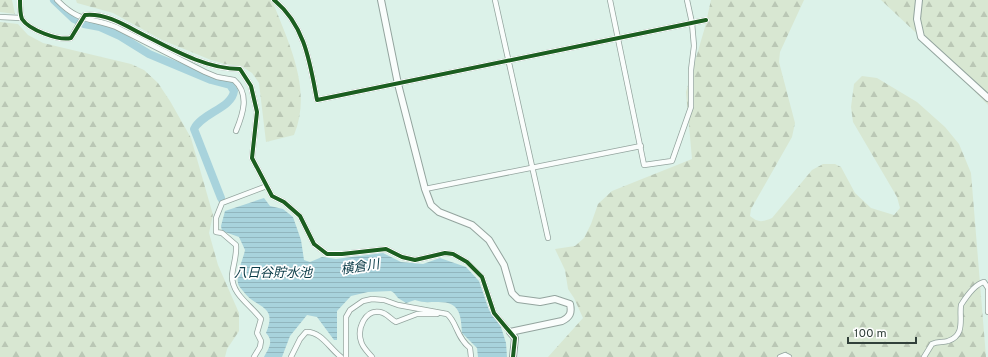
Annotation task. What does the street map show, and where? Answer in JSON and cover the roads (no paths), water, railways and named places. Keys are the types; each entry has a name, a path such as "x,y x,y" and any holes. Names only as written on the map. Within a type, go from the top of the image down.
{"street":[{"path":"20,0 21,18"},
{"path":"57,0 78,17 88,21 104,22 205,72 217,77 234,80 243,90 244,103 236,131"},
{"path":"274,0 289,14 304,40 317,100 508,62 706,20"},
{"path":"381,0 398,84 424,189 431,205 439,212 472,225 489,240 504,265 512,293 518,299 540,302 555,299 570,304 572,311 569,317 562,321 510,332"},
{"path":"495,0 508,62 534,168 548,238"},
{"path":"610,0 644,165 672,161 691,107 691,70 694,46 692,23 687,0"},
{"path":"919,0 917,19 921,37 988,98"},
{"path":"0,17 21,18 33,28 59,38 71,38 85,15 91,15 118,21 169,47 204,62 225,69 240,69 250,86 257,112 252,158 272,196 292,208 300,216 314,244 327,254 342,254 386,249 407,259 424,259 445,253 452,254 467,262 482,277 494,313 514,338 513,357"},
{"path":"424,189 641,146"},
{"path":"254,357 260,347 261,341 256,332 261,319 235,291 232,282 236,245 222,233 216,232 216,218 222,203 266,186"},
{"path":"924,357 932,344 949,341 958,335 962,324 961,305 980,283 984,282 988,289 988,312"},
{"path":"346,357 346,317 350,310 363,301 372,299 384,300 398,305 443,313 451,318 462,342 470,348 471,357"},
{"path":"372,357 361,343 360,335 361,326 366,317 371,313 378,312 385,314 396,322 417,314 443,313"},
{"path":"291,357 300,339 306,332 312,331 318,334 341,357"},
{"path":"780,357 785,355 789,357"}],"water":[{"name":"八日谷貯水池","path":"264,198 270,206 283,209 293,217 301,240 304,260 310,262 322,257 336,259 383,253 401,262 423,264 440,258 466,267 479,281 489,310 501,327 506,343 507,357 478,357 477,348 462,333 460,315 455,306 444,302 423,302 415,300 406,303 391,291 368,292 351,296 337,311 337,340 334,340 317,317 307,315 290,336 282,357 264,357 270,345 270,339 266,333 269,324 268,312 248,297 238,285 238,275 245,250 239,237 222,231 221,226 225,211"}],"waterway":[{"name":"横倉川","path":"54,0 74,19 84,24 100,27 120,36 149,54 211,80 230,85 234,91 228,102 203,119 194,129 221,198"}]}
